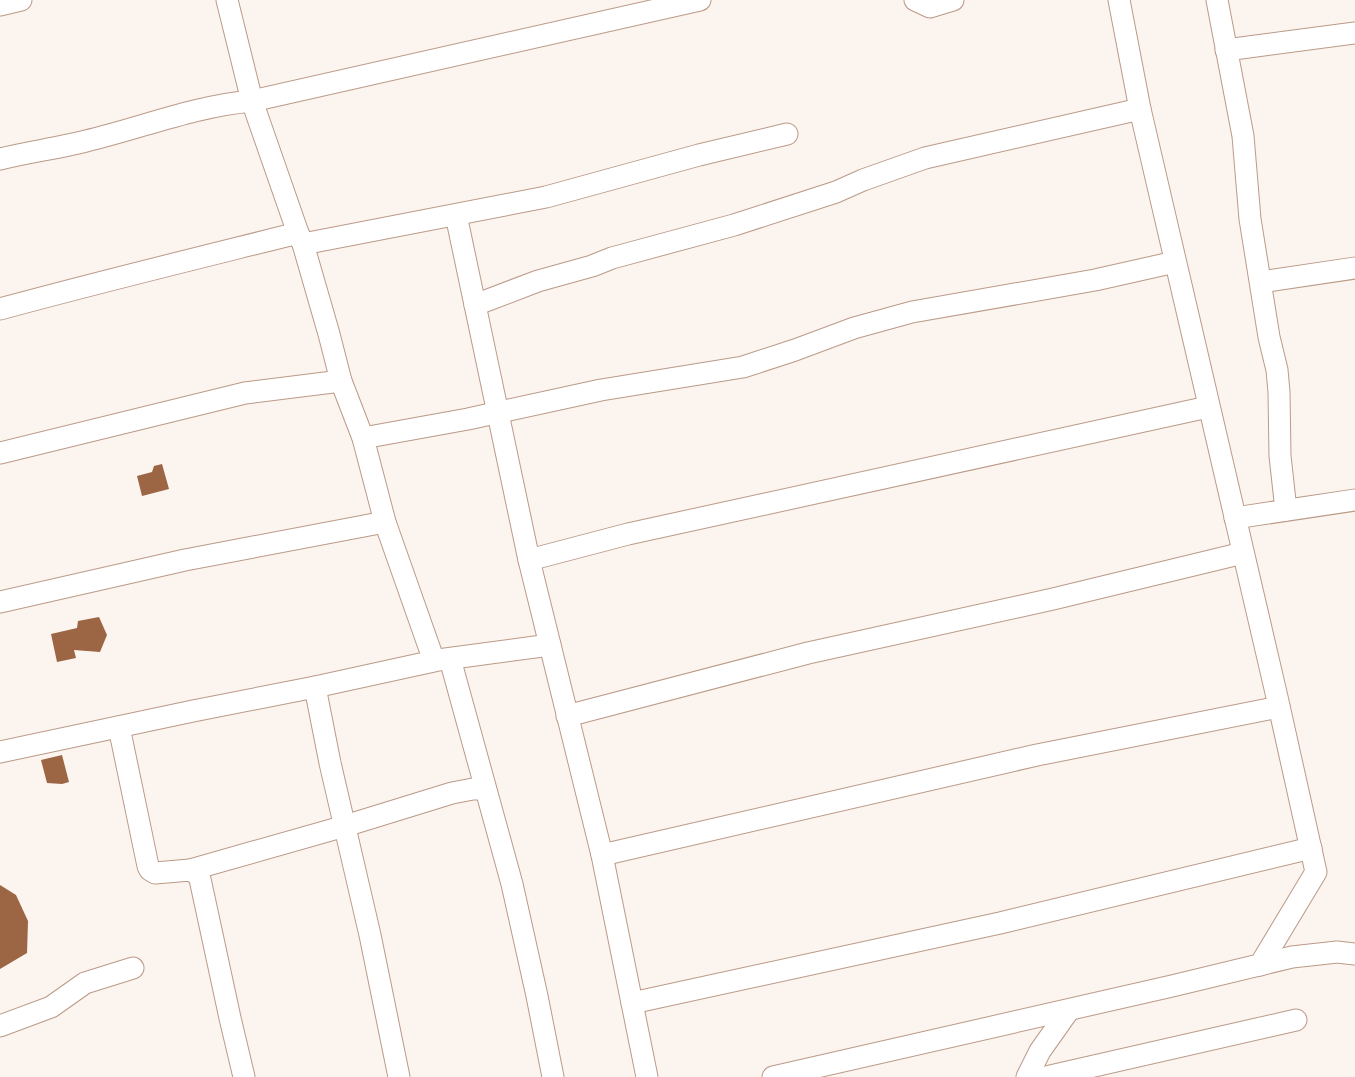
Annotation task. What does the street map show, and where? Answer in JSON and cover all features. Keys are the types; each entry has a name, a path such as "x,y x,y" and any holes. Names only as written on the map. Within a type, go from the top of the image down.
{"street":[{"path":"0,5 21,0"},
{"path":"227,0 252,101 300,238 341,381 363,438 385,522 442,660 462,700 512,884 553,1077"},
{"path":"0,159 86,142 232,103 252,101 700,0"},
{"path":"915,0 930,7 953,0"},
{"path":"1119,0 1140,110 1316,872 1260,964"},
{"path":"1218,0 1243,136 1250,219 1269,337 1277,370 1280,456 1286,510"},
{"path":"1226,50 1355,33"},
{"path":"475,305 538,280 734,225 836,192 925,158 1140,110"},
{"path":"0,309 161,268 300,238 456,214 546,197 699,154 787,134"},
{"path":"456,214 529,560 602,855 647,1077"},
{"path":"363,438 602,390 743,367 854,328 912,312 1175,262"},
{"path":"1261,282 1355,268"},
{"path":"0,453 245,393 341,381"},
{"path":"529,560 639,531 1208,406"},
{"path":"1235,518 1355,500"},
{"path":"0,602 174,563 385,522"},
{"path":"567,716 808,653 1053,599 1243,553"},
{"path":"0,752 442,660 550,645"},
{"path":"315,687 399,1077"},
{"path":"602,855 1037,755 1279,707"},
{"path":"119,727 148,866 155,873 190,870 452,793 485,789"},
{"path":"632,1003 1000,923 1311,848"},
{"path":"190,870 200,879 244,1077"},
{"path":"773,1077 1292,957 1337,952 1355,954"},
{"path":"0,1026 51,1007 85,983 133,968"},
{"path":"1027,1077 1041,1051 1070,1010"},
{"path":"1046,1077 1296,1020"}],"building":[{"path":"162,464 169,489 142,496 137,476 152,472 154,466"},
{"path":"99,617 107,635 100,652 74,650 76,658 57,662 51,634 77,628 78,621"},
{"path":"62,755 69,782 47,783 41,760"},
{"path":"0,885 16,895 28,921 27,953 0,969"}]}
